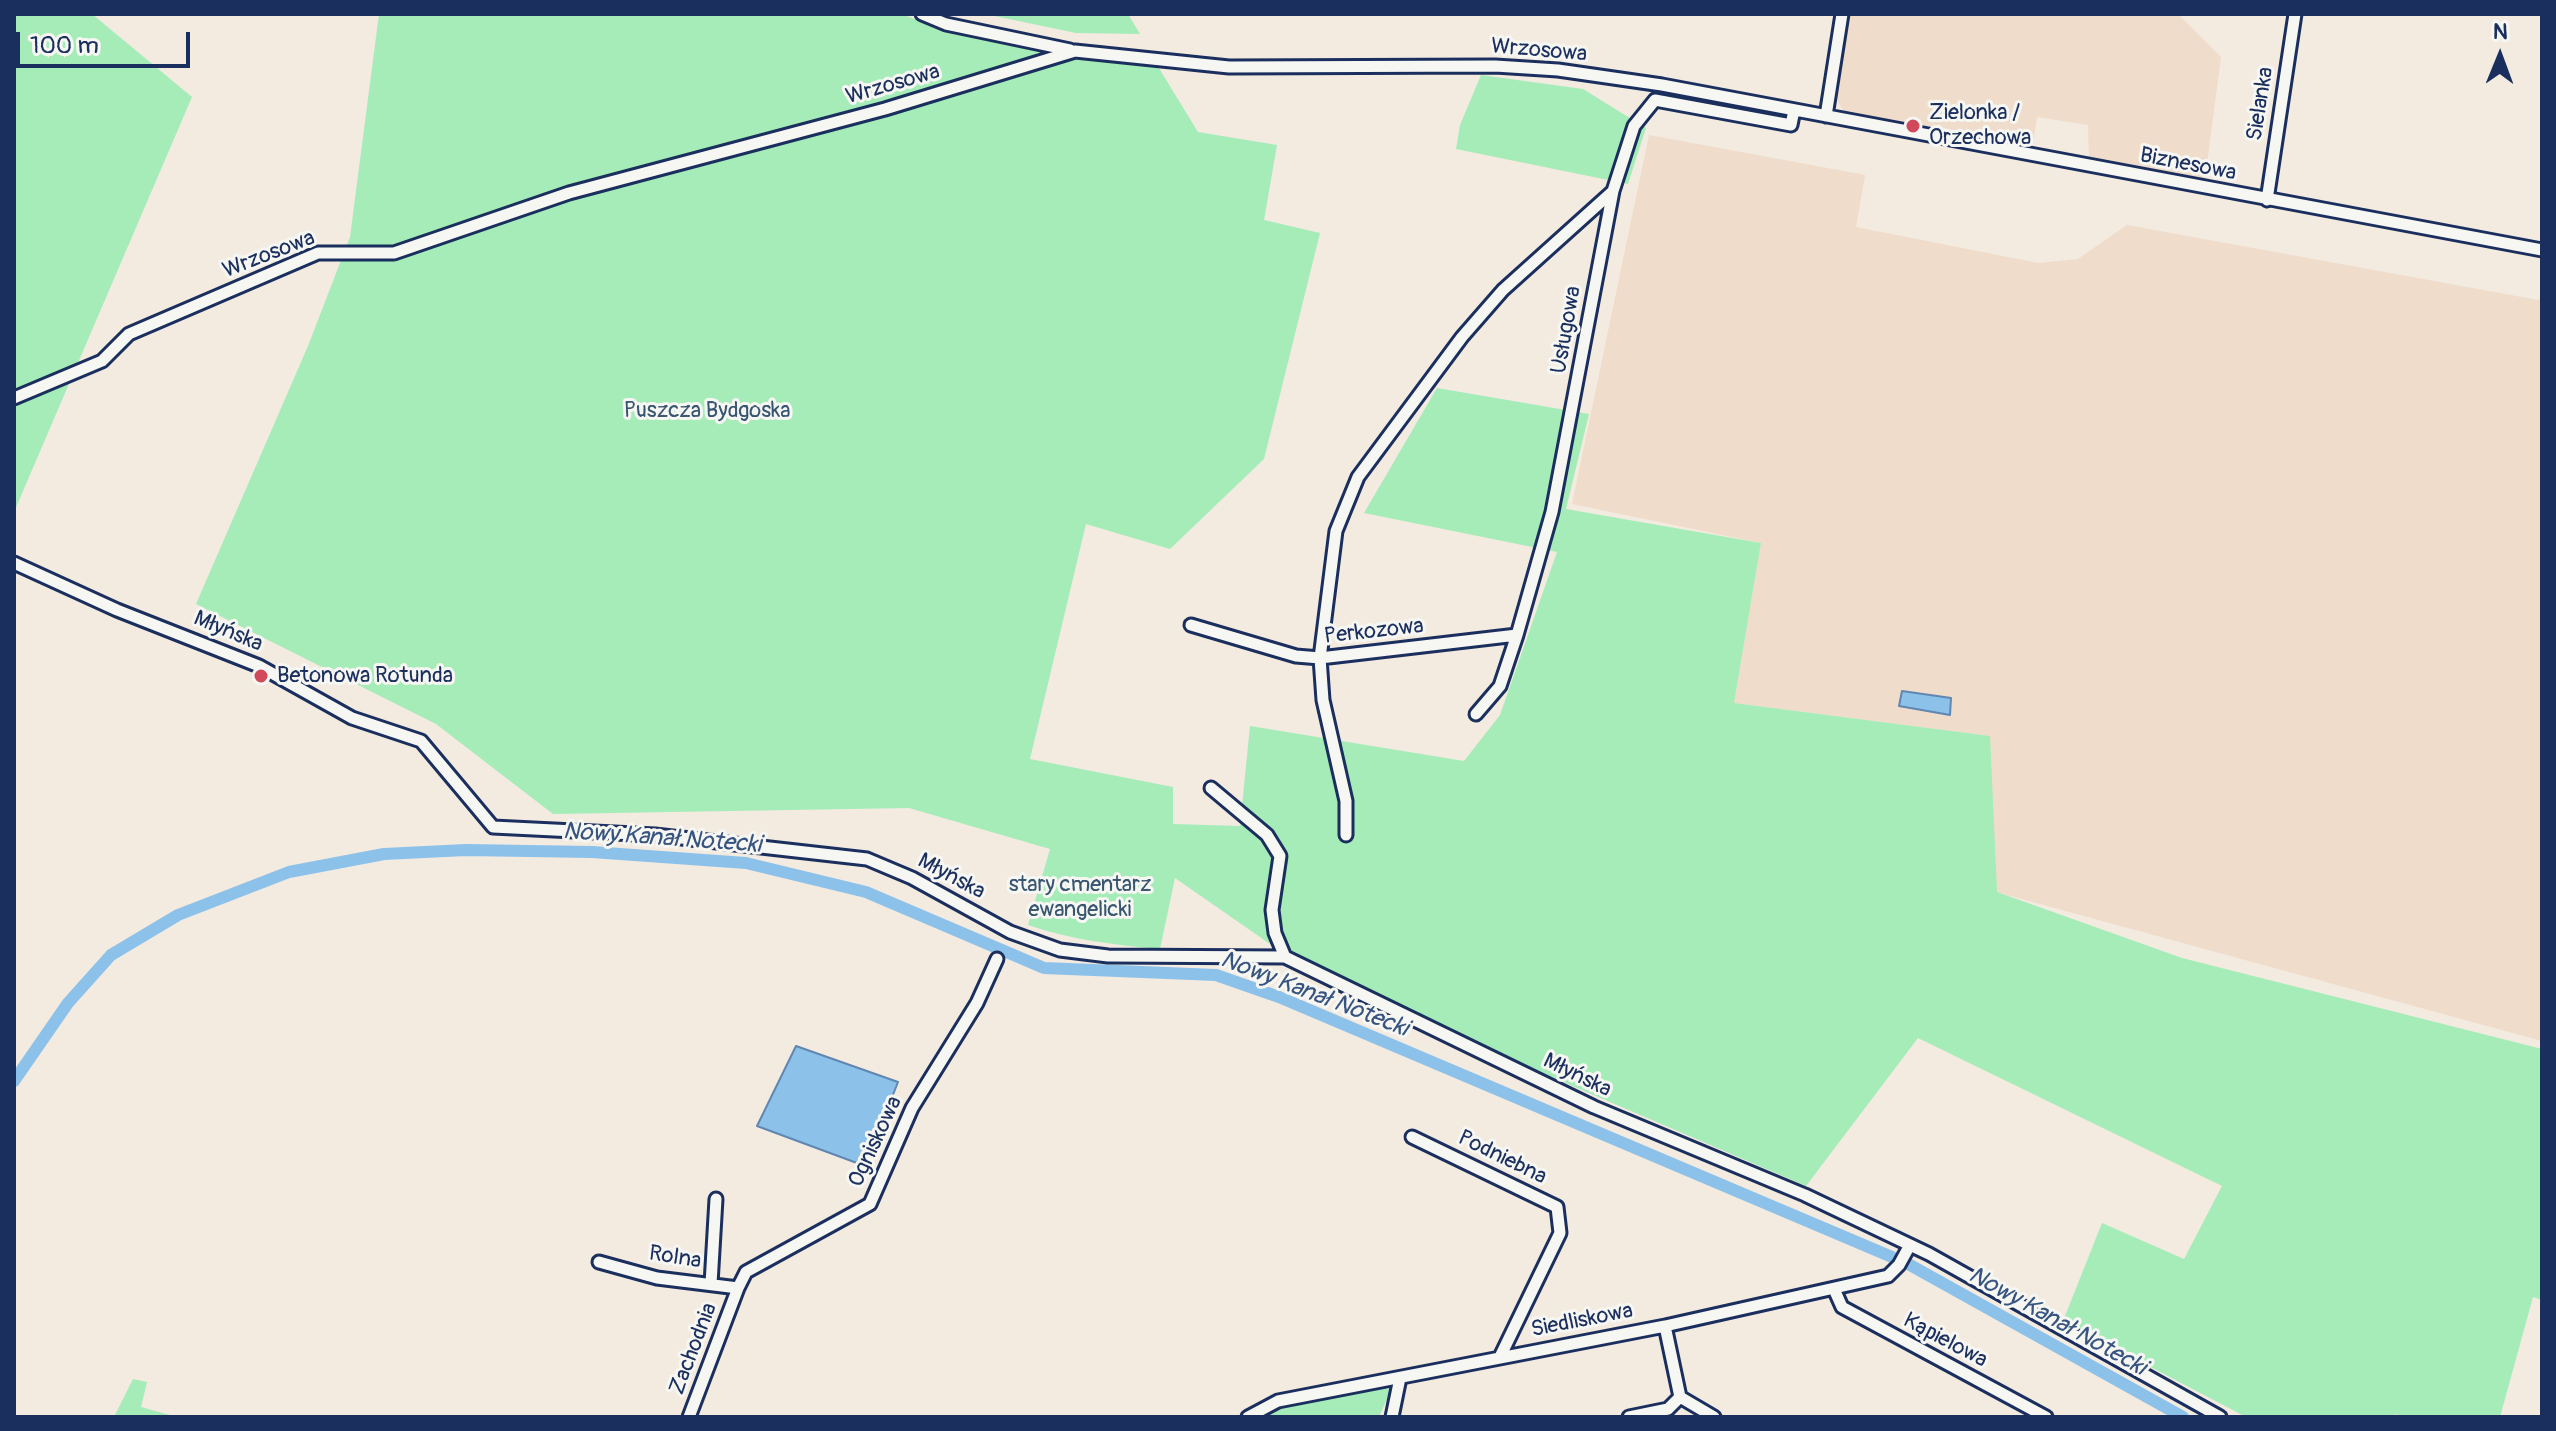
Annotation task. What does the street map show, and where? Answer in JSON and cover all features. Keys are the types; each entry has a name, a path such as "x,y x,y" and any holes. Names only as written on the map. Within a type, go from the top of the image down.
{"street":[{"path":"922,14 946,24 1075,51"},
{"path":"1826,116 1842,14"},
{"name":"Sielanka","path":"2267,200 2295,14"},
{"name":"Wrzosowa","path":"14,398 102,361 129,334 318,253 394,253 569,193 885,109 1075,51 1229,67 1495,66 1558,70 1826,116"},
{"name":"Usługowa","path":"1476,714 1500,686 1552,512 1613,191 1634,126 1655,100 1791,125 1794,110"},
{"name":"Biznesowa","path":"1826,116 2542,250"},
{"path":"1346,835 1346,801 1323,700 1320,658 1336,531 1358,477 1462,337 1503,290 1613,191"},
{"name":"Młyńska","path":"14,563 117,610 259,666 352,718 421,741 493,827 655,835 867,859 912,878 1010,932 1060,950 1108,956 1285,957 1594,1107 1805,1195 1910,1245 2220,1417"},
{"name":"Perkozowa","path":"1191,625 1296,656 1320,658 1517,635"},
{"path":"1211,788 1267,835 1280,856 1272,910 1275,933 1285,957"},
{"name":"Ogniskowa","path":"737,1292 746,1272 870,1204 912,1108 977,1003 997,959"},
{"name":"Podniebna","path":"1412,1137 1557,1207 1560,1233 1500,1357"},
{"path":"711,1284 716,1199"},
{"name":"Siedliskowa","path":"1248,1417 1278,1401 1665,1326 1888,1276 1910,1245"},
{"name":"Rolna","path":"599,1262 657,1278 711,1284 737,1292"},
{"name":"Kąpielowa","path":"1834,1289 1842,1307 2046,1417"},
{"name":"Zachodnia","path":"689,1417 737,1292"},
{"path":"1665,1326 1680,1397 1714,1417"},
{"path":"1392,1417 1400,1378"},
{"path":"1629,1417 1668,1409 1680,1397"}],"shaded area":[{"path":"1849,14 2178,14 2221,57 2205,179 2089,157 2088,125 2037,117 2033,143 1844,112 1836,98"},
{"path":"1649,135 1865,175 1856,227 2038,263 2078,259 2127,225 2538,300 2542,295 2542,1041 1996,892 1989,736 1734,703 1761,543 1572,504"}],"green space":[{"path":"14,14 92,14 192,97 14,512"},
{"name":"Puszcza Bydgoska","path":"379,14 901,14 997,43 1157,65 1198,132 1277,145 1264,220 1320,233 1264,459 1170,549 1086,524 1030,759 1173,787 1173,824 1240,826 1250,726 1464,761 1500,715 1557,552 1364,513 1437,388 1589,414 1566,509 1761,543 1734,703 1990,736 1997,892 2182,958 2542,1049 2542,1300 2533,1297 2500,1417 2403,1417 2396,1414 2394,1417 2246,1417 2063,1321 2102,1223 2184,1259 2222,1186 1918,1038 1806,1186 1316,976 1175,878 1160,949 1110,944 1028,925 1050,849 909,808 553,814 436,724 196,604 308,346 350,237"},
{"path":"985,14 1128,14 1140,34 1076,33"},
{"path":"1481,75 1583,89 1646,128 1628,184 1456,149 1460,125"},
{"path":"133,1379 147,1382 141,1407 177,1417 114,1417"},
{"path":"1387,1387 1390,1392 1379,1417 1263,1417 1279,1408"}],"water":[{"path":"1902,691 1951,698 1950,715 1899,706"},
{"path":"796,1046 898,1082 865,1166 757,1126"}],"waterway":[{"name":"Nowy Kanał Notecki","path":"14,1081 68,1003 111,955 178,915 289,872 384,854 466,850 592,852 746,863 866,892 1044,968 1216,975 1279,997 1892,1257"},
{"name":"Nowy Kanał Notecki","path":"1910,1265 2183,1417"}],"place":[{"name":"Zielonka / Orzechowa","path":"1913,126"},
{"name":"Betonowa Rotunda","path":"261,676"}],"park label":[{"name":"stary cmentarz ewangelicki","path":"1080,898"}]}
